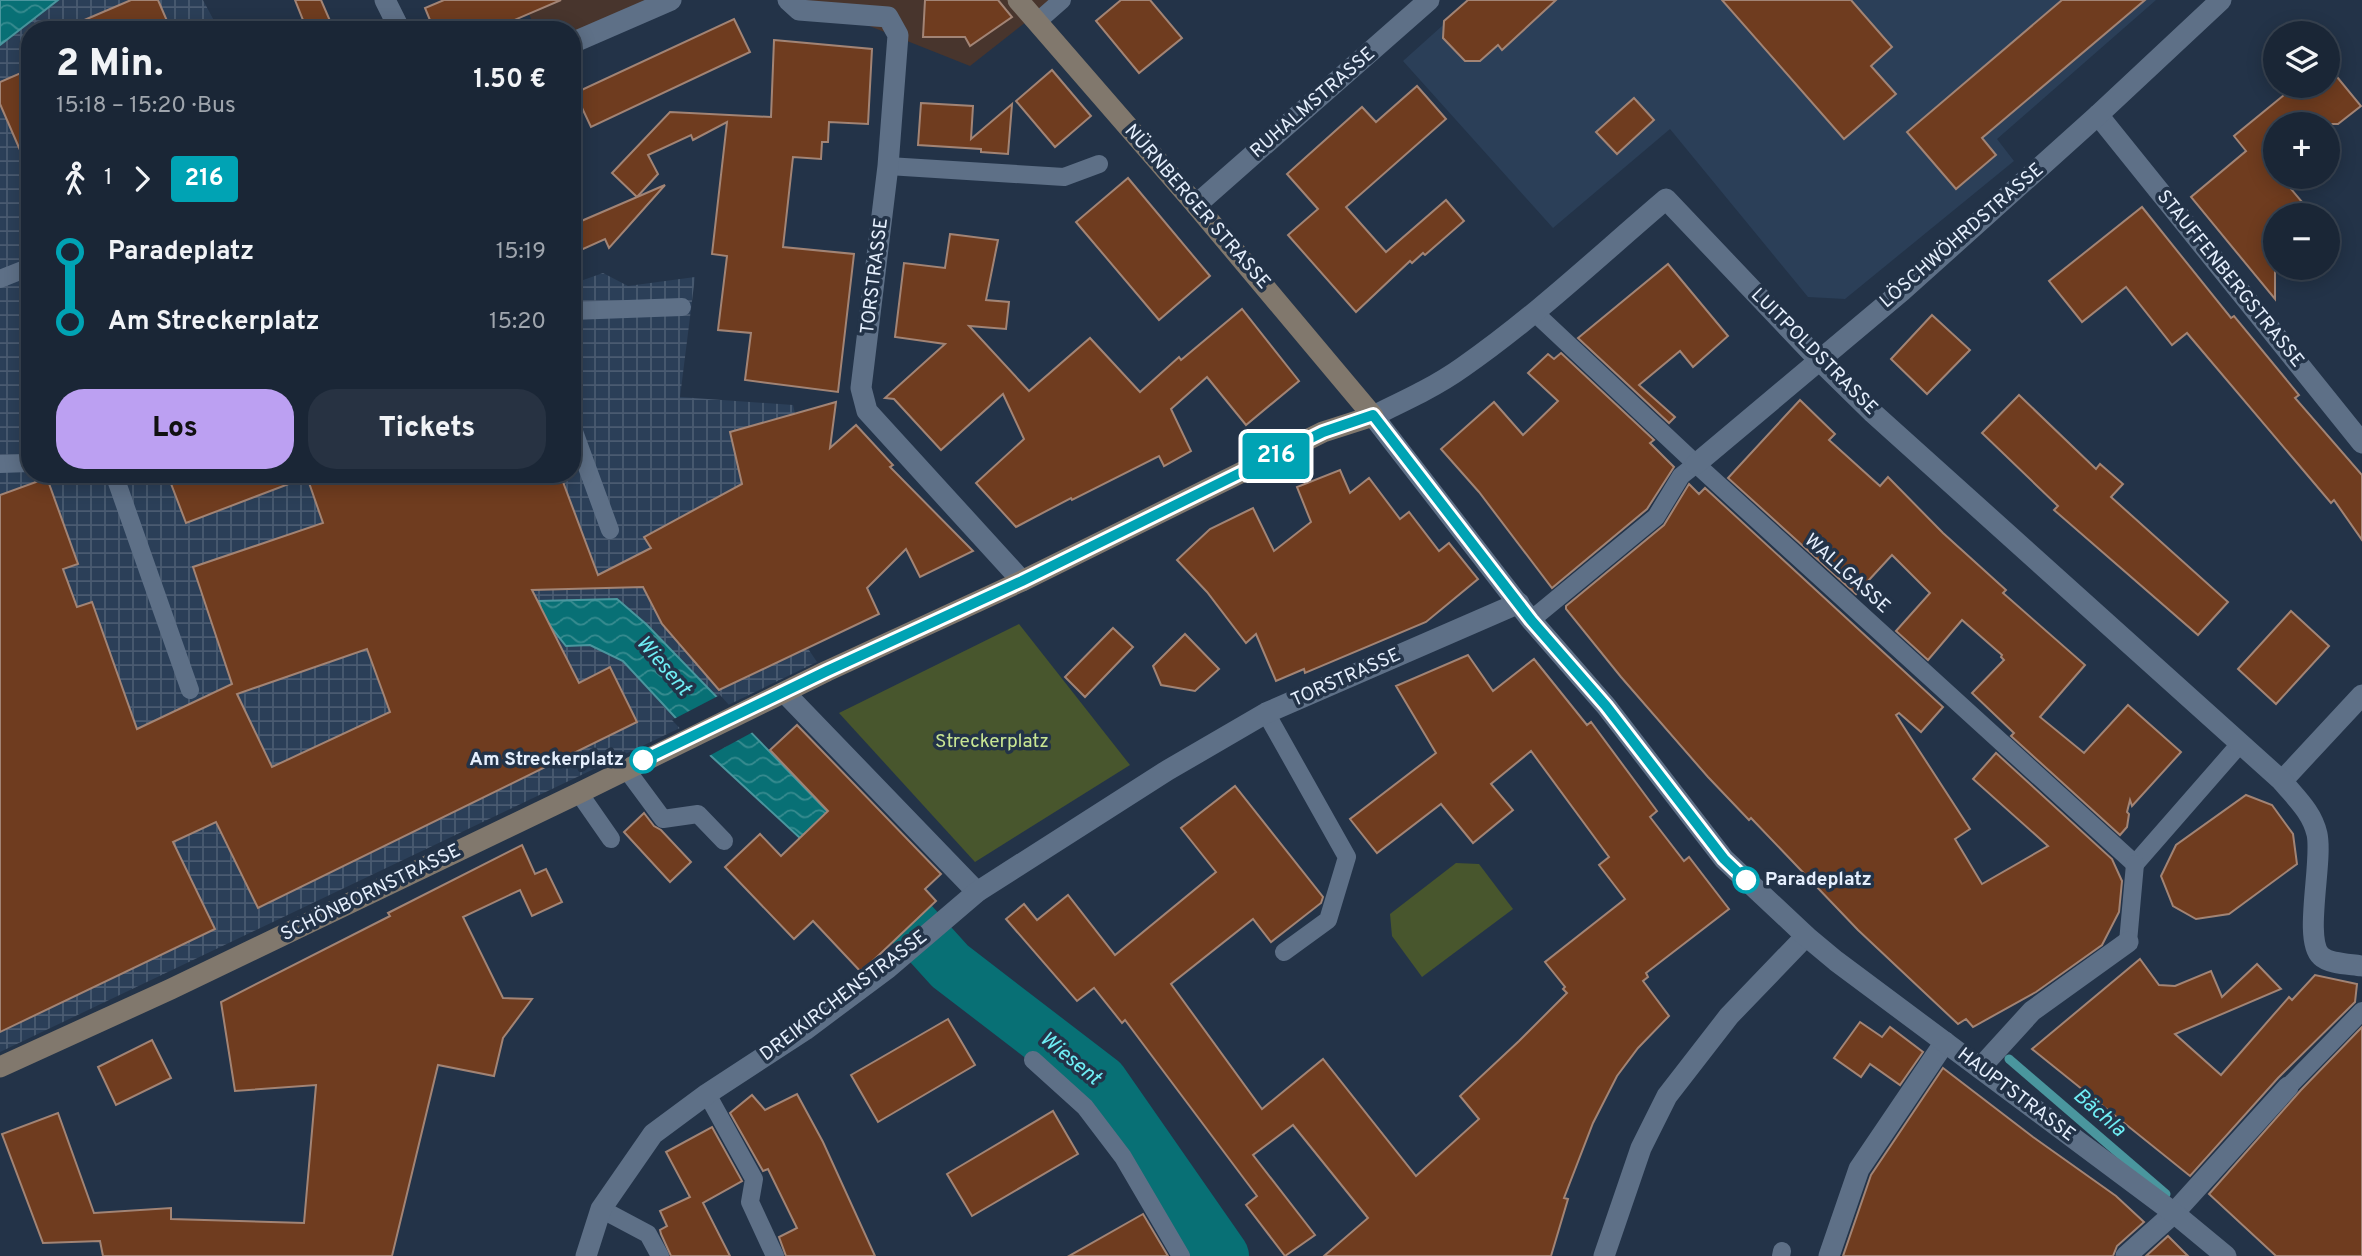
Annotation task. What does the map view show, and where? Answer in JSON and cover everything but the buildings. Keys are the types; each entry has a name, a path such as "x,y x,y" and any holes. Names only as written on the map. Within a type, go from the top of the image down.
{"street":[{"path":"385,0 396,21"},
{"path":"581,39 671,0"},
{"name":"TORSTRASSE","path":"788,0 799,10 888,17 898,35 888,166 861,388 867,411 1022,581"},
{"name":"NÜRNBERGER STRASSE","path":"1018,0 1373,415 1525,611 1606,706 1724,859 1806,936"},
{"name":"RUHALMSTRASSE","path":"1196,205 1429,0"},
{"name":"LÖSCHWÖHRDSTRASSE","path":"1696,464 1902,291 2221,0"},
{"name":"STAUFFENBERGSTRASSE","path":"2098,115 2362,443"},
{"name":"LUITPOLDSTRASSE","path":"1373,415 1414,397 1462,368 1534,312 1666,199 1873,413 2282,781 2310,814 2317,836 2319,859 2312,938 2318,953 2322,958 2362,966"},
{"path":"977,892 785,693 1022,581 1323,432 1373,415"},
{"name":"TORSTRASSE","path":"977,892 1178,765 1266,713 1525,611"},
{"name":"SCHÖNBORNSTRASSE","path":"0,1067 171,989 785,693"},
{"path":"2282,781 2362,695"},
{"name":"DREIKIRCHENSTRASSE","path":"586,1256 601,1209 653,1135 707,1094 805,1030 888,968 977,892"},
{"path":"1604,1256 1641,1148 1667,1096 1729,1016 1806,936"},
{"name":"HAUPTSTRASSE","path":"1806,936 2174,1213 2226,1256"},
{"path":"1981,1067 2032,1011 2128,942"},
{"path":"1829,1256 1860,1169 1945,1042"},
{"path":"2126,1256 2174,1213 2288,1087"}],"lane":[{"path":"1037,22 1062,0"},
{"path":"888,166 1064,177 1099,164"},
{"path":"2,273 21,269"},
{"path":"581,310 682,307"},
{"name":"WALLGASSE","path":"1534,312 1696,464 2135,864"},
{"path":"581,451 610,530"},
{"path":"0,464 21,463"},
{"path":"1525,611 1656,517 1681,476 1696,464"},
{"path":"117,483 190,690"},
{"path":"1266,713 1347,857 1328,920 1284,952"},
{"path":"2128,942 2135,864 2239,745"},
{"path":"626,769 663,819 698,814 724,841"},
{"path":"579,793 611,839"},
{"path":"2288,1087 2362,1011"},
{"path":"1033,1060 1085,1107 1123,1157 1181,1256"},
{"path":"707,1094 754,1179 750,1202 775,1256"},
{"path":"601,1209 648,1234 660,1256"}],"shaded area":[{"path":"58,0 203,0 214,21 31,21"},
{"path":"523,0 665,0 581,38 581,21 532,21"},
{"path":"804,0 1054,0 970,66"},
{"path":"1471,0 2156,0 1997,139 2014,161 1845,299 1808,297 1670,129 1553,228 1403,61"},
{"path":"21,29 21,483 581,483 581,281 603,273 628,286 695,277 680,397 793,405 821,524 750,562 817,662 726,706 646,624 617,599 539,601 543,617 623,661 682,727 0,1052 0,45"}],"green space":[{"name":"Streckerplatz","path":"1019,624 1130,765 975,862 839,713"},
{"path":"1456,863 1479,864 1513,909 1422,977 1392,936 1390,914"}],"water":[{"path":"0,0 58,0 31,21 21,21 21,29 0,45"},
{"path":"617,599 646,624 858,843 830,869 711,756 623,661 590,645 566,646 543,617 539,601"}],"pier":[{"path":"720,695 753,732 707,757 672,720"}],"waterway":[{"name":"Wiesent","path":"912,924 950,966 1101,1082 1222,1256"},
{"name":"Bächla","path":"2009,1059 2166,1194"}],"bus line":[{"name":"216","path":"643,760 1022,581 1323,432 1373,415 1531,620 1606,706 1724,859 1746,880"}],"place":[{"name":"Am Streckerplatz","path":"643,760"},
{"name":"Paradeplatz","path":"1746,880"}]}
